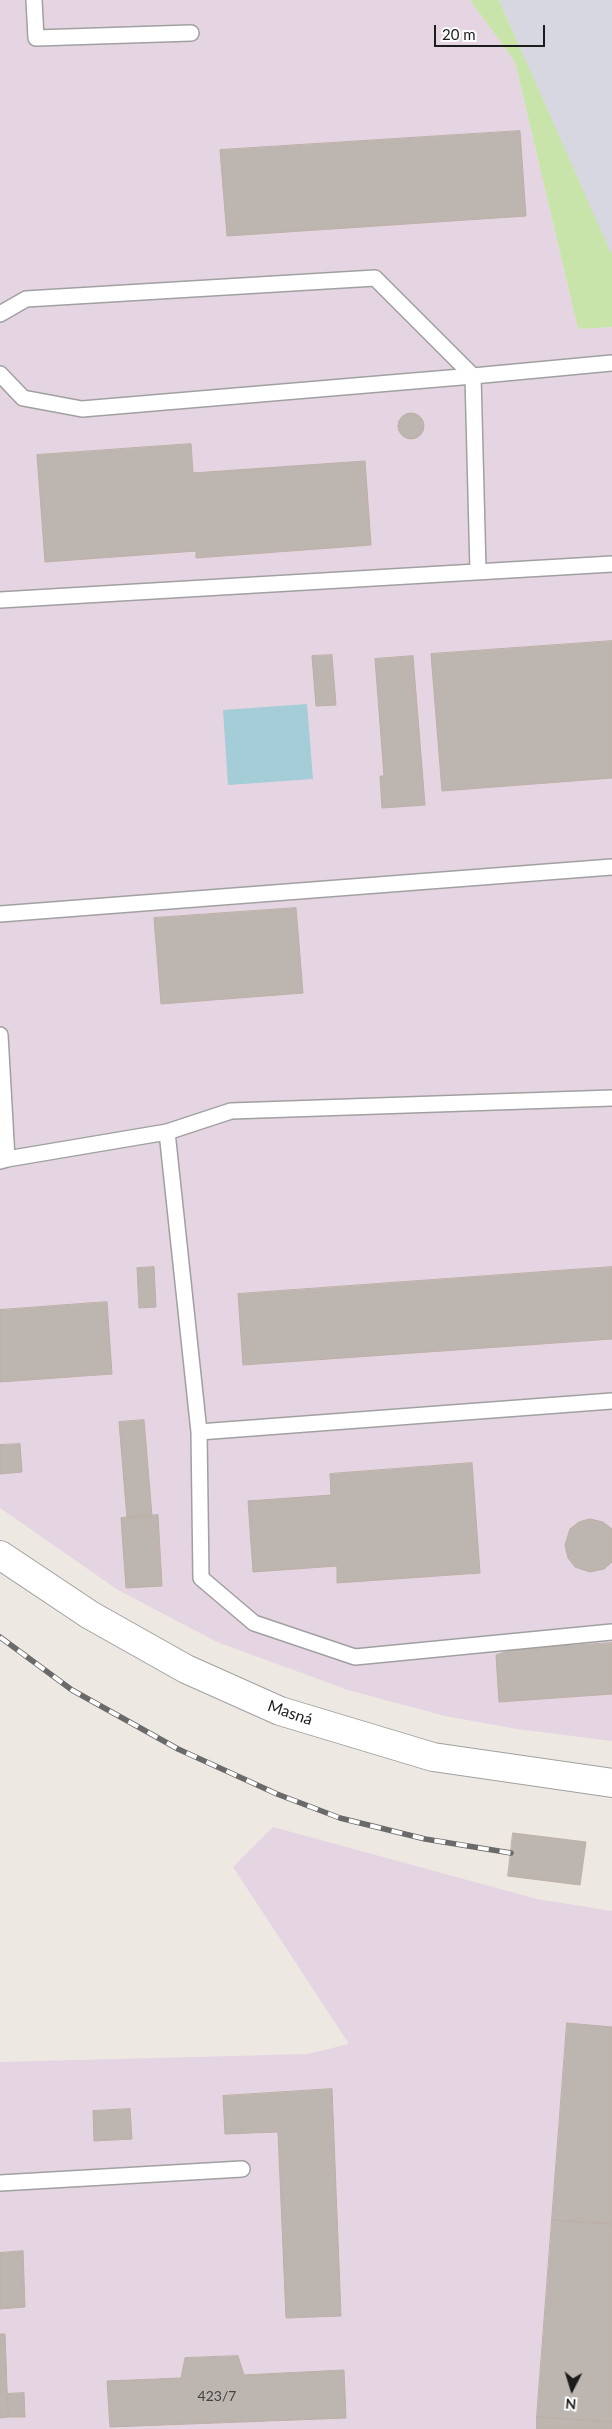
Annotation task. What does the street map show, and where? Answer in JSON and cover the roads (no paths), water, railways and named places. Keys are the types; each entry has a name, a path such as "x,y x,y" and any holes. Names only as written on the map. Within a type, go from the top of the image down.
{"street":[{"name":"Masná","path":"0,1555 90,1615 186,1670 280,1711 432,1757 612,1783"}],"lane":[{"path":"34,0 36,38 191,33"},
{"path":"0,314 26,299 375,278 474,376 478,571"},
{"path":"0,374 23,398 82,408 612,363"},
{"path":"0,600 612,564"},
{"path":"0,914 612,866"},
{"path":"0,1035 3,1160 167,1132 231,1111 612,1098"},
{"path":"167,1132 199,1432 201,1578 254,1624 355,1657 612,1632"},
{"path":"199,1432 612,1401"},
{"path":"0,2183 242,2169"}],"water":[{"path":"307,704 313,779 228,785 223,710"}],"railway":[{"path":"0,1637 72,1690 178,1749 277,1794 340,1818 425,1839 511,1853"}]}
